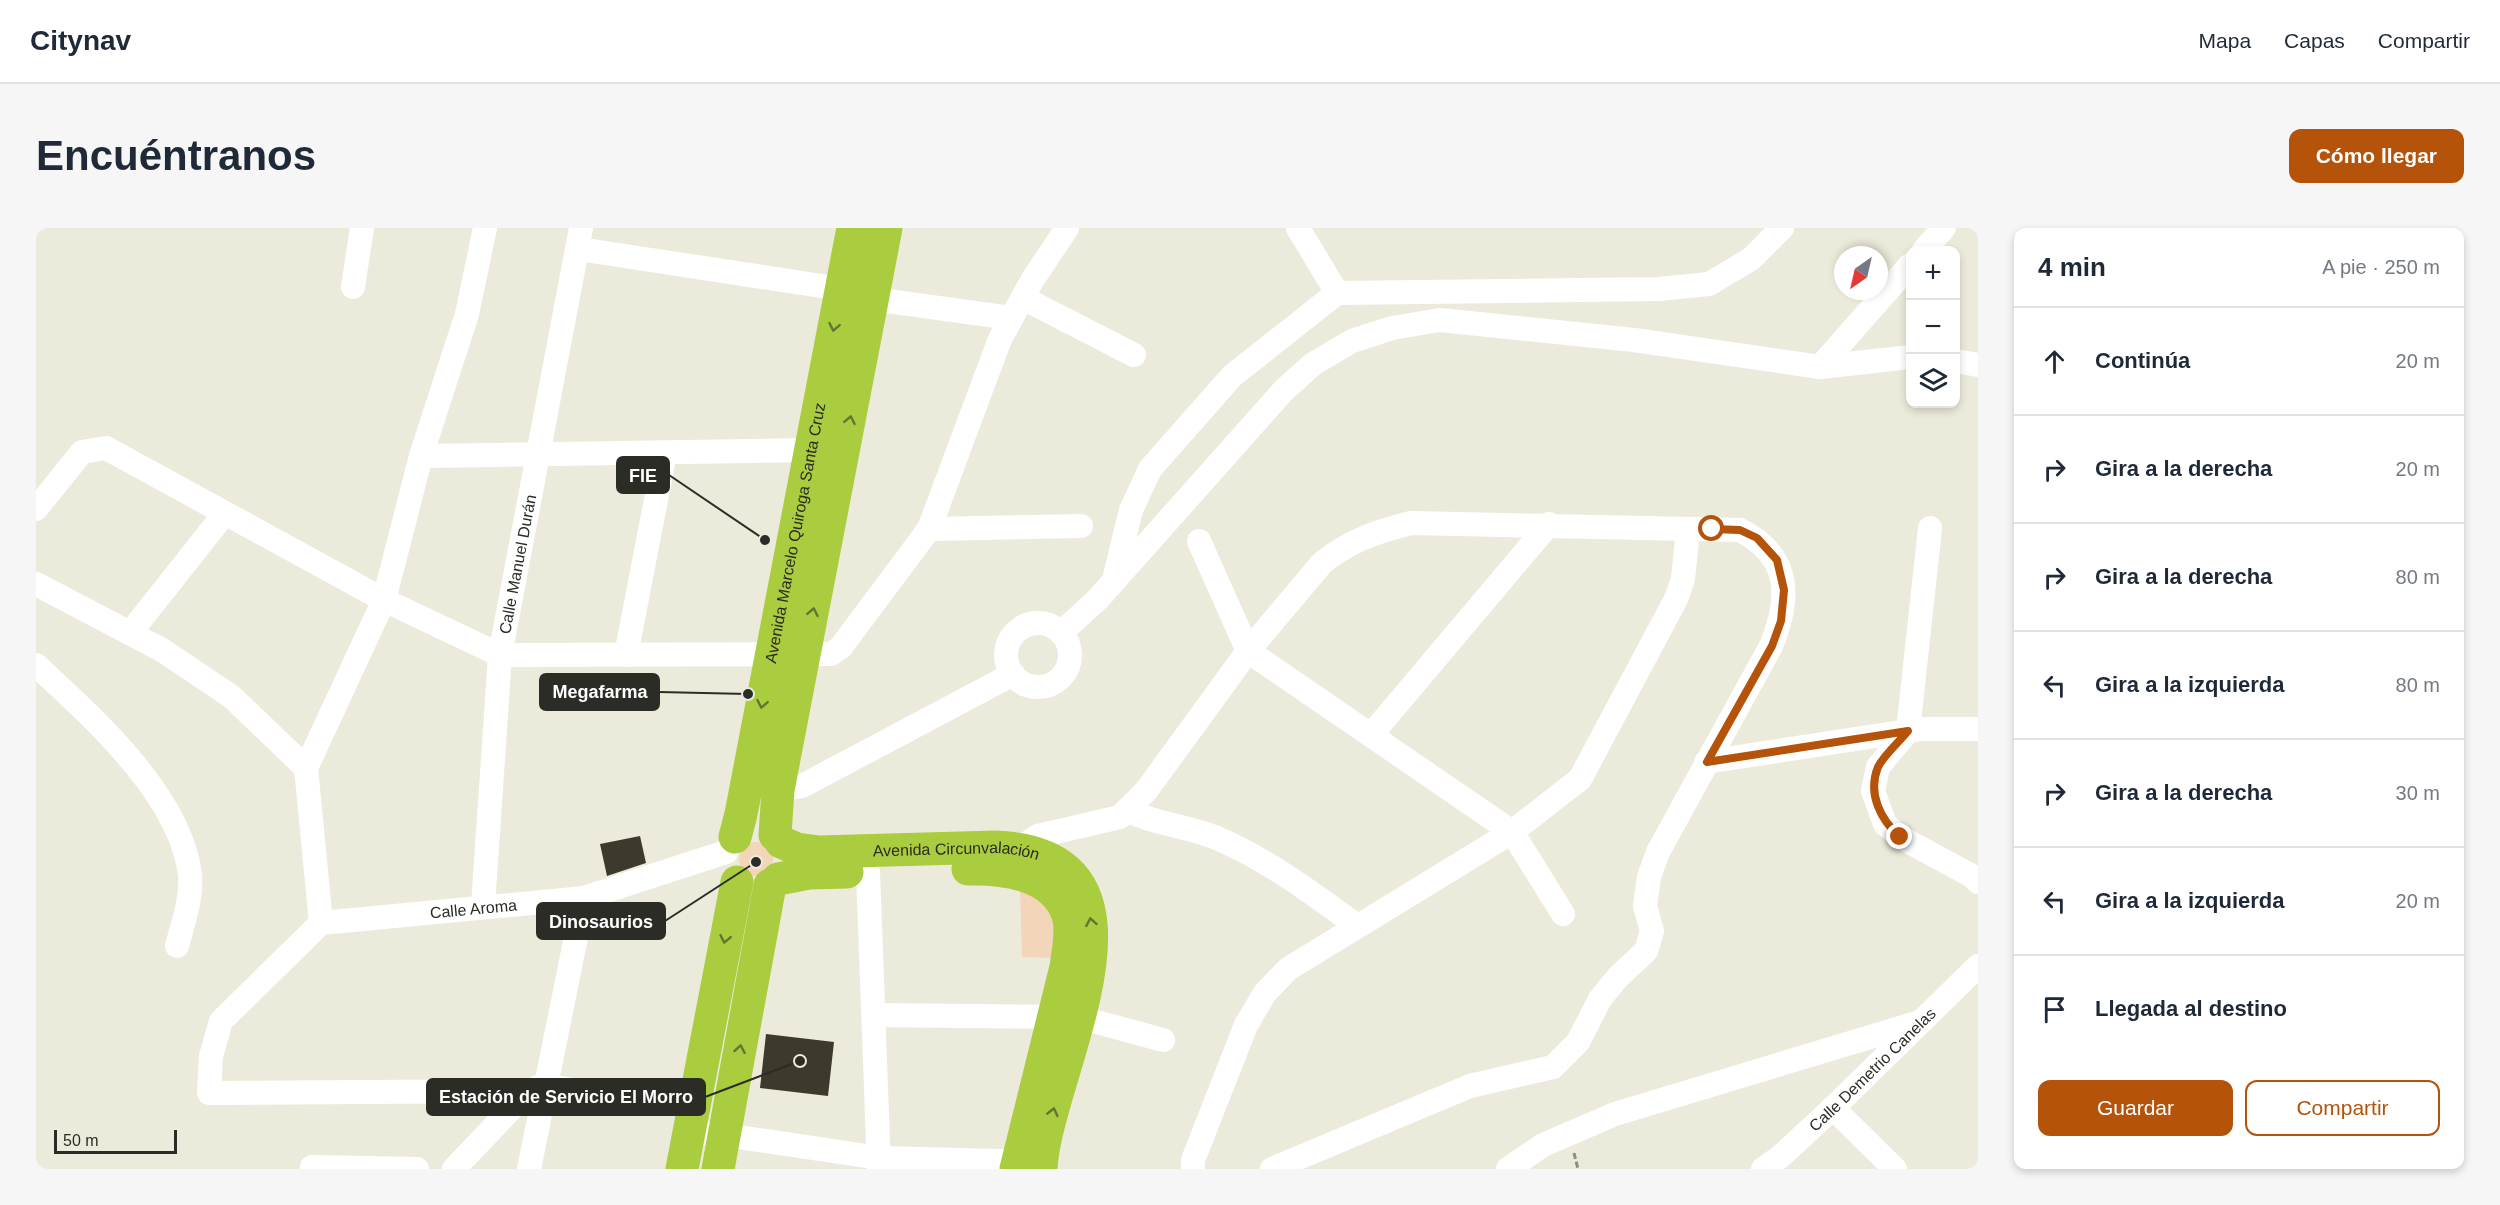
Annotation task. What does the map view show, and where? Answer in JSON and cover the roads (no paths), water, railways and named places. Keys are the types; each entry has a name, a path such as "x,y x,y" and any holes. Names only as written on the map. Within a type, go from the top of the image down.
{"highway":[{"name":"Avenida Marcelo Quiroga Santa Cruz","path":"682,1169 732,857 853,228"},
{"name":"Avenida Marcelo Quiroga Santa Cruz","path":"778,838 778,789 886,228"},
{"path":"718,1169 774,882 786,861 778,838 767,830 750,829 732,857 753,889 774,882"},
{"name":"Avenida Circunvalación","path":"778,838 797,849 819,852 1004,854"},
{"name":"Avenida Circunvalación","path":"774,882 809,873 868,872 1004,854"},
{"name":"Avenida Circunvalación","path":"1004,854 1014,871 1043,885 1056,896 1068,916 1065,1017 1029,1165"}],"street":[{"path":"353,287 362,228"},
{"path":"485,228 467,314 421,456 384,600 306,768 321,923 221,1021 211,1056 209,1093 536,1088 607,1096"},
{"path":"36,509 82,452 106,448 384,600 500,655 831,654 841,647 929,529 1000,339 1067,228"},
{"path":"1298,228 1337,293"},
{"path":"1113,581 1131,510 1150,469 1232,376 1337,293 1659,289 1709,284 1751,259 1782,228"},
{"path":"1928,246 1944,228"},
{"path":"580,238 841,290 873,299 1017,308 1134,355"},
{"name":"Calle Manuel Durán","path":"483,906 500,655 536,454 580,238"},
{"path":"1820,367 1906,271"},
{"path":"1061,633 1113,581 1284,390 1312,364 1352,341 1392,328 1440,320 1634,340 1820,367 1906,358"},
{"path":"1960,362 1978,365"},
{"path":"421,456 812,450"},
{"path":"626,655 665,453"},
{"path":"130,633 225,513"},
{"path":"1004,854 1038,836 1120,817 1146,791 1186,740 1248,651 1322,563 1336,552 1375,531 1411,523 1549,524 1740,530 1757,538 1777,560 1784,590 1781,621 1772,646 1658,852 1649,877 1645,906 1652,931 1646,951 1618,977 1600,999 1578,1042 1553,1067 1470,1086 1272,1169"},
{"path":"1371,735 1549,524"},
{"path":"929,529 1081,526"},
{"path":"1930,528 1908,731 1878,766 1873,791 1885,824 1900,837 1972,876 1978,882"},
{"path":"1192,1169 1193,1160 1246,1025 1260,1000 1288,969 1512,832 1580,779 1677,599 1683,579 1688,530"},
{"path":"1199,541 1248,651 1512,832 1563,914"},
{"path":"36,584 162,650 232,697 306,768"},
{"path":"1042,623 1061,633 1070,651 1070,662 1059,679 1040,687 1021,682 1013,674 1006,654 1013,634 1022,627 1042,623"},
{"path":"36,665 126,753 163,805 184,849 190,875 190,897 177,946"},
{"path":"778,789 802,786 1013,674"},
{"path":"1707,762 1975,722"},
{"path":"1127,810 1146,819 1218,838 1253,855 1356,926"},
{"name":"Calle Aroma","path":"321,923 584,898 732,857"},
{"path":"868,872 880,1163"},
{"path":"529,1169 536,1088 584,898"},
{"name":"Calle Demetrio Canelas","path":"1763,1169 1780,1157 1833,1108 1978,966"},
{"path":"874,1015 1065,1017 1163,1040"},
{"path":"1508,1169 1543,1145 1615,1114 1920,1022"},
{"path":"454,1169 536,1088"},
{"path":"1833,1108 1895,1169"},
{"path":"690,1119 725,1135 880,1163 1029,1165"},
{"path":"312,1167 417,1169"}],"place":[{"name":"FIE","path":"765,540"},
{"name":"Megafarma","path":"748,694"},
{"name":"Dinosaurios","path":"756,862"},
{"name":"Estación de Servicio El Morro","path":"800,1061"}]}
